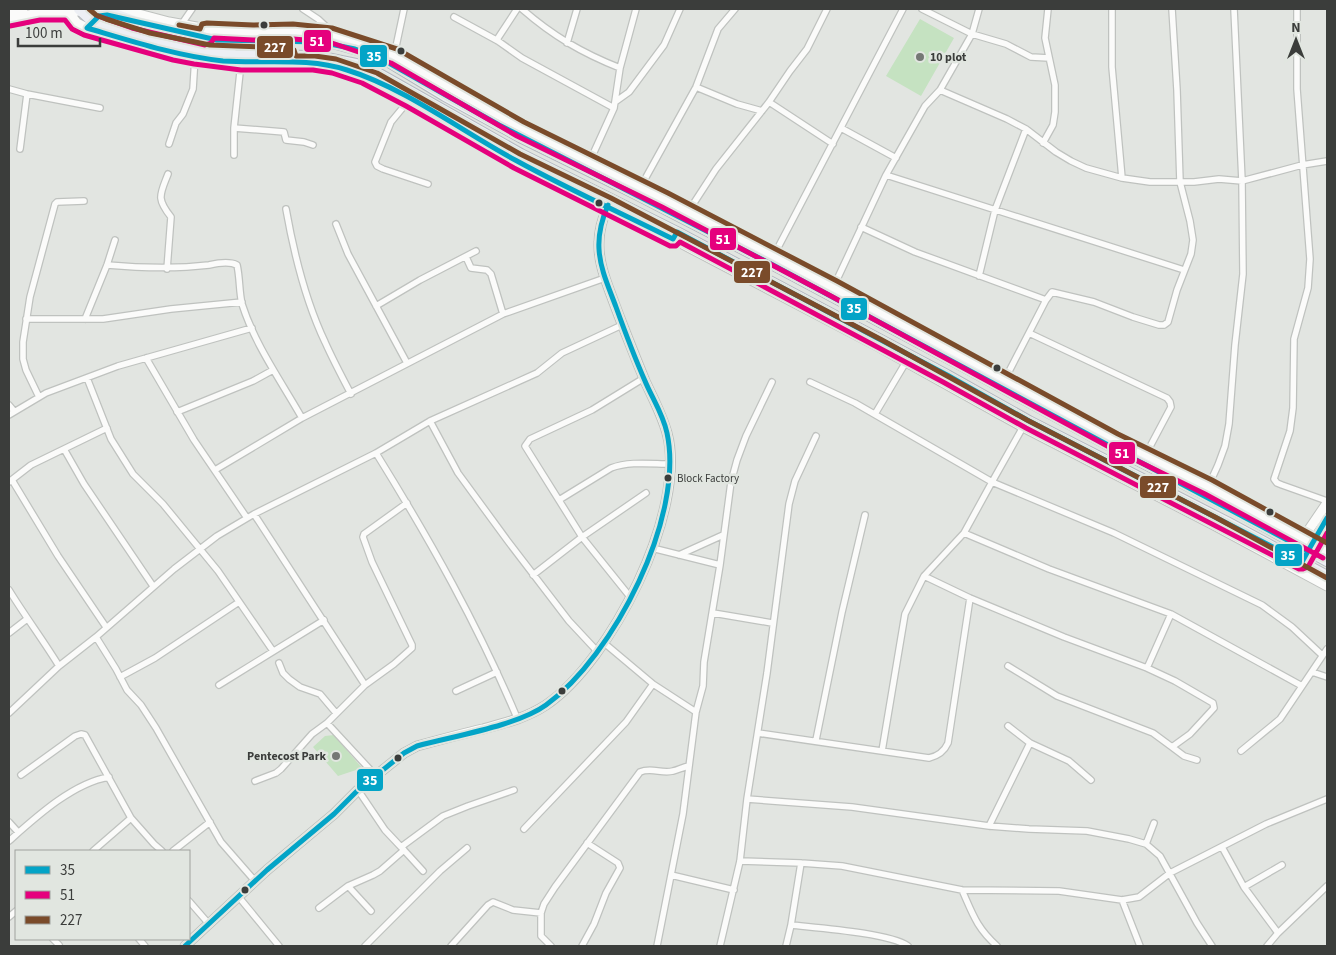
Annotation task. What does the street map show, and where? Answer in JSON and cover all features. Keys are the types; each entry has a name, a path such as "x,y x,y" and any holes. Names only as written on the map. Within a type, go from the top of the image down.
{"main road":[{"path":"100,9 120,13 170,30 244,41 295,40 329,42 406,66 445,96 520,137 660,206 1114,444 1231,508 1310,547 1327,560"},
{"path":"80,10 89,24 194,50 235,55 334,59 356,64 376,72 519,158 948,374 1029,421 1163,494 1291,556 1327,576"},
{"path":"89,24 103,15 120,13"},
{"path":"948,374 955,369 957,363"}],"street":[{"path":"9,13 24,9"},
{"path":"9,19 39,13 100,9"},
{"path":"181,25 192,9"},
{"path":"303,9 318,19 335,36"},
{"path":"394,56 404,9"},
{"path":"498,41 498,38 517,9"},
{"path":"522,9 567,43 591,56 620,68"},
{"path":"567,43 577,9"},
{"path":"588,163 615,105 620,68 636,9"},
{"path":"615,105 629,92 664,45 680,9"},
{"path":"640,188 696,87 718,29 735,9"},
{"path":"688,212 716,169 769,102 810,45 827,9"},
{"path":"773,257 903,9"},
{"path":"922,9 972,34 1006,44 1031,57 1048,58"},
{"path":"833,288 886,175 924,106 940,90 972,34 979,9"},
{"path":"1042,143 1053,125 1055,112 1054,86 1045,38 1048,9"},
{"path":"1112,9 1112,67 1122,178"},
{"path":"1004,381 1049,294 1056,292 1100,304 1159,325 1164,325 1168,322 1177,290 1191,254 1193,240 1180,182 1178,90 1172,9"},
{"path":"1208,487 1225,446 1229,424 1243,274 1242,181 1234,9"},
{"path":"1297,9 1296,90 1310,273 1308,288 1294,339 1293,408 1290,431 1274,479 1277,483 1327,502 1323,520 1302,562"},
{"path":"67,10 77,23 89,24 175,54 241,62 288,58 350,70 370,78 567,186 675,236 1023,427 1163,494 1327,586"},
{"path":"120,13 181,25 207,34 293,31 335,36 394,56 406,66 520,129 688,212 833,288 1004,381 1114,444 1145,456 1208,487 1286,529 1300,542"},
{"path":"454,17 498,41 522,58 615,105"},
{"path":"169,144 176,123 183,114 193,89 195,57"},
{"path":"234,155 234,128 241,62"},
{"path":"696,87 737,104 762,110"},
{"path":"9,89 100,108"},
{"path":"940,90 1026,129 1042,143 1086,168 1122,178 1150,182 1219,179 1242,181 1302,165 1327,161"},
{"path":"20,149 27,94"},
{"path":"410,99 391,122 375,162 377,166 383,169 428,184"},
{"path":"769,102 833,144"},
{"path":"234,128 284,132 286,140 304,142 312,146"},
{"path":"841,128 896,158"},
{"path":"979,276 995,210 1026,129"},
{"path":"167,269 171,217 161,203 161,193 168,174"},
{"path":"886,175 1184,270"},
{"path":"39,397 30,380 23,359 26,319 55,204 58,202 84,202"},
{"path":"185,946 238,896 334,814 358,790 404,753 417,746 518,720 546,706 570,686 597,651 631,598 652,548 668,494 671,464 667,433 622,325 605,278 599,253 599,242 604,214 608,205"},
{"path":"286,209 295,254 310,306 325,342 351,394"},
{"path":"336,224 348,254 407,363"},
{"path":"861,227 915,252 1046,300"},
{"path":"85,319 107,265 114,240"},
{"path":"376,306 420,280 476,251"},
{"path":"466,257 471,268 487,270 491,274 503,314"},
{"path":"107,265 167,269 232,263 236,266 238,268 242,302 252,328 273,370 302,418"},
{"path":"215,470 302,418 503,314 605,278"},
{"path":"26,319 103,319 171,309 242,302"},
{"path":"9,713 59,666 96,637 153,586 217,536 254,514 376,453 430,421 536,373 562,353 622,325"},
{"path":"9,405 12,413 39,397 69,384 146,358 252,328"},
{"path":"1029,333 1167,398 1170,406 1145,456"},
{"path":"146,358 177,412 247,518"},
{"path":"875,414 906,362"},
{"path":"177,412 253,381 273,370"},
{"path":"87,378 111,439 133,474 163,504 218,571 273,651"},
{"path":"631,598 582,537 525,446 526,442 592,410 644,378"},
{"path":"657,946 683,814 696,712 703,686 704,662 729,496 737,460 746,436 772,382"},
{"path":"810,382 875,414 925,445 992,482 1114,533 1262,605 1292,627 1322,655"},
{"path":"430,421 458,473 533,575 569,621 597,651"},
{"path":"882,751 905,614 924,576 964,533 1023,427"},
{"path":"106,627 58,556 11,481 31,465 107,428"},
{"path":"720,946 740,861 746,799 758,733 772,623 782,565 785,528 792,493 816,436"},
{"path":"64,449 84,484 153,586"},
{"path":"376,453 407,503 464,604 518,720"},
{"path":"559,500 611,468 620,465 671,464"},
{"path":"533,575 582,537 646,493"},
{"path":"255,781 276,773 281,769 301,745 327,723 365,685 412,648 363,538 364,534 407,503"},
{"path":"254,514 365,685"},
{"path":"816,740 842,612 865,515"},
{"path":"1291,556 1300,542 1323,520"},
{"path":"1286,529 1302,528 1323,520"},
{"path":"1323,520 1324,537 1327,545"},
{"path":"964,533 1049,570 1171,614 1302,686"},
{"path":"679,555 723,535"},
{"path":"1310,547 1327,552"},
{"path":"652,548 720,565"},
{"path":"924,576 970,598 1064,637 1146,668 1175,681 1213,703 1214,708 1190,734 1172,747"},
{"path":"9,590 59,666"},
{"path":"758,733 929,758 945,750 955,703 970,598"},
{"path":"120,677 155,658 239,602"},
{"path":"712,613 772,623"},
{"path":"1146,668 1171,614"},
{"path":"9,633 27,619"},
{"path":"219,685 324,620"},
{"path":"96,637 127,690 156,728 221,842 255,881"},
{"path":"603,642 654,684 696,712"},
{"path":"1241,751 1280,719 1327,649"},
{"path":"279,663 289,679 300,687 320,694 336,713"},
{"path":"1008,666 1057,696 1145,730 1184,756 1197,760"},
{"path":"456,691 497,672"},
{"path":"1312,672 1327,677"},
{"path":"524,829 626,722 654,684"},
{"path":"327,723 376,776"},
{"path":"1008,726 1030,742 1069,761 1091,780"},
{"path":"21,775 75,736 81,734 85,736 131,818 161,850"},
{"path":"988,826 1030,742"},
{"path":"551,946 541,936 540,913 544,904 555,886 640,772 651,770 670,772 689,766"},
{"path":"9,841 18,832 81,787 96,780 109,777"},
{"path":"358,790 384,830 423,871"},
{"path":"319,908 348,886 373,875 443,816 514,790"},
{"path":"746,799 852,807 988,826 1087,831 1146,844 1159,854 1197,923 1212,946"},
{"path":"740,861 842,866 962,890 1059,891 1122,900 1139,898 1170,873 1266,824 1327,799"},
{"path":"94,850 131,818"},
{"path":"9,822 18,832"},
{"path":"174,850 210,822"},
{"path":"1146,844 1154,823"},
{"path":"582,946 594,924 606,893 620,868 618,863 587,843"},
{"path":"1222,847 1244,888 1278,933"},
{"path":"365,946 440,871 467,848"},
{"path":"786,946 801,863"},
{"path":"1244,888 1282,865"},
{"path":"671,875 734,890"},
{"path":"348,886 371,911"},
{"path":"1267,946 1327,886"},
{"path":"962,890 976,922 981,930 997,946"},
{"path":"238,896 279,946"},
{"path":"1122,900 1139,945 1130,946"},
{"path":"190,902 209,924"},
{"path":"451,946 488,905 493,902 513,910 540,913"},
{"path":"791,925 873,936 908,946"}],"green space":[{"name":"10 plot","path":"920,19 954,38 921,96 886,76"},
{"name":"Pentecost Park","path":"334,735 362,768 338,776 313,747 325,736"}],"transit line":[{"name":"227","path":"89,9 96,15 106,19 150,33 210,45 288,47 294,50 296,56 336,59 377,73 520,154 611,198 882,340 1027,420 1215,517 1327,578"},
{"name":"35","path":"107,15 217,40 320,42 355,49 380,58 499,125 771,264 1308,551 1302,562 1029,421 947,375 677,232 673,239 536,171 412,99 369,78 332,66 301,62 238,62 189,56 87,28 99,16 107,15"},
{"name":"51","path":"98,16 132,28 205,45 211,43 214,38 253,40 293,39 329,42 391,63 517,136 662,207 1111,448 1205,494 1323,558"},
{"name":"51","path":"10,26 40,20 65,20 72,29 84,35 173,60 241,70 313,70 332,73 362,83 514,168 670,246 676,246 680,242 1026,428 1299,569 1308,567 1327,533"},
{"name":"227","path":"179,25 200,29 202,24 207,23 293,24 332,28 397,49 524,122 668,193 837,281 1118,434 1212,480 1327,543"},
{"name":"35","path":"185,946 267,870 334,814 358,790 404,753 417,746 502,725 519,719 546,705 571,683 596,654 619,619 639,582 655,543 665,504 670,467 665,426 633,353 601,264 599,237 608,205"},
{"name":"35","path":"1308,551 1327,518"}],"place":[{"name":"10 plot","path":"920,57"},
{"name":"Block Factory","path":"668,478"},
{"name":"Pentecost Park","path":"336,756"}]}
